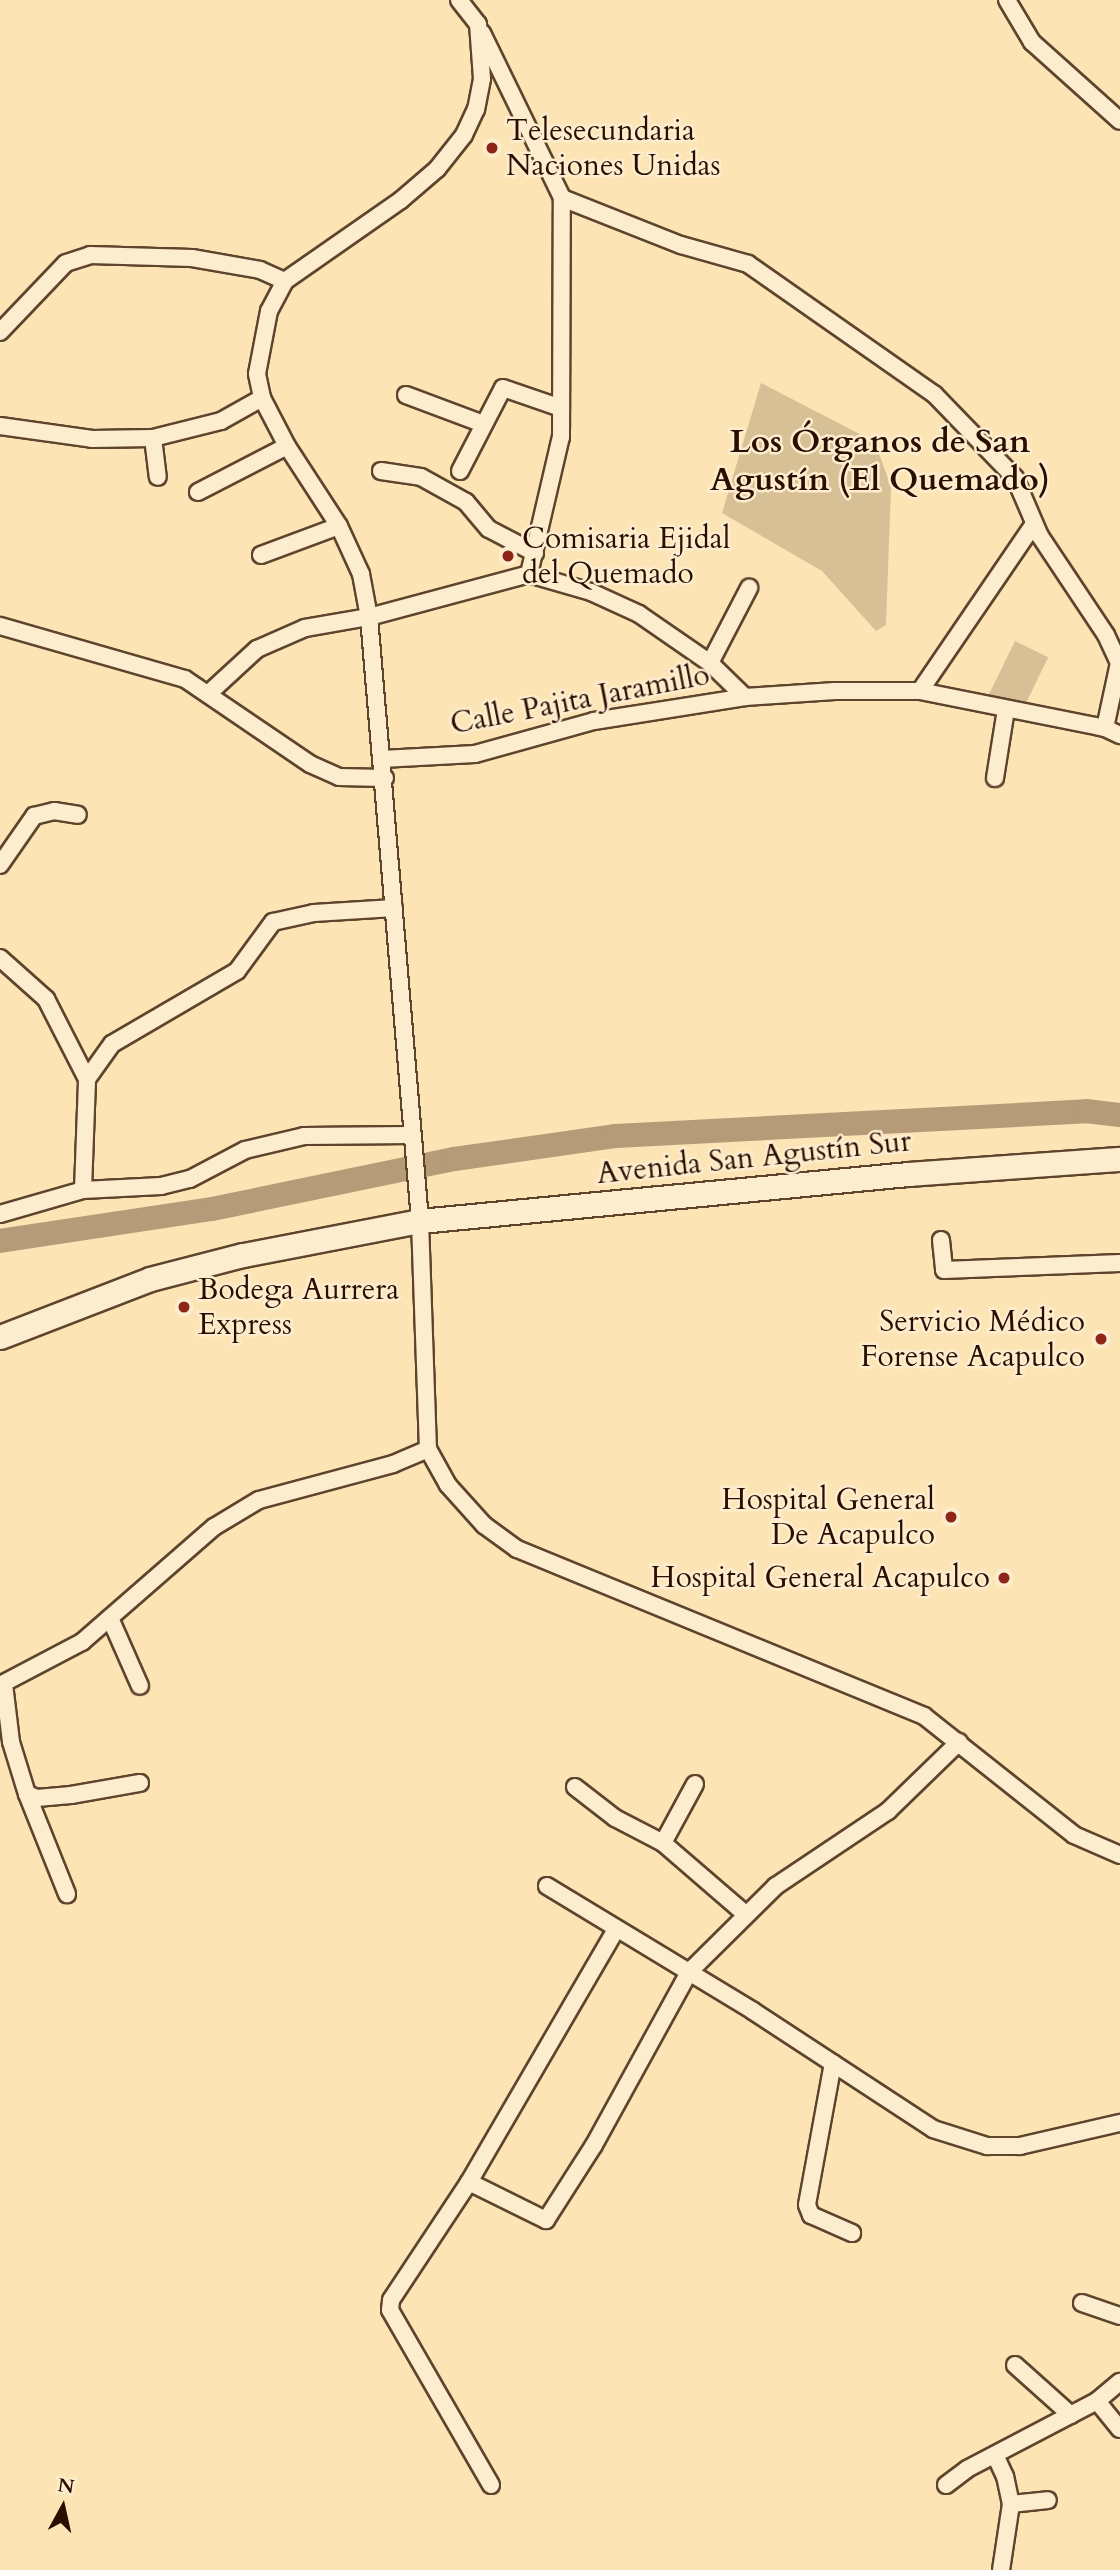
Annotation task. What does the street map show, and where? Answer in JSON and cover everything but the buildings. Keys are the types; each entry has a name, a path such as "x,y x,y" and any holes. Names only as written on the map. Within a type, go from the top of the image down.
{"main road":[{"name":"Avenida San Agustín Sur","path":"0,1337 150,1279 243,1255 421,1221 909,1174 1120,1161"}],"street":[{"path":"459,0 478,24 562,198 561,408 558,456 529,574"},
{"path":"1007,0 1032,42 1120,121"},
{"path":"478,24 482,79 476,109 464,135 437,169 401,200 285,281 270,311 258,351 262,398 287,446 339,526 361,574 369,617 385,778 412,1140 421,1221 428,1448 448,1485 484,1525 517,1549 924,1716 960,1742 1064,1828 1120,1855"},
{"path":"562,198 681,245 748,264 885,357 934,394 995,455 1023,491 1034,524 1119,659 1105,728"},
{"path":"0,332 66,263 90,255 192,258 260,270 285,281"},
{"path":"460,471 503,388 561,408"},
{"path":"406,395 483,424"},
{"path":"0,426 52,436 153,438 221,421 262,398"},
{"path":"153,438 158,477"},
{"path":"198,492 287,446"},
{"path":"381,471 421,477 466,502 489,529 535,553"},
{"path":"920,691 1034,524"},
{"path":"261,555 339,526"},
{"path":"208,694 257,649 305,628 369,617 529,574 591,592 639,614 710,663 745,697"},
{"path":"710,663 749,588"},
{"path":"0,626 185,679 310,764 339,777 385,778"},
{"name":"Calle Pajita Jaramillo","path":"382,759 475,754 594,721 745,697 835,691 920,691 1105,728 1120,735"},
{"path":"995,779 1006,709"},
{"path":"0,865 34,816 54,811 78,815"},
{"path":"87,1079 111,1044 237,971 273,922 314,913 394,908"},
{"path":"0,958 46,999 87,1079 83,1190"},
{"path":"0,1214 83,1190 161,1186 190,1179 245,1150 304,1136 412,1140"},
{"path":"941,1240 944,1270 1120,1263"},
{"path":"67,1894 27,1794 11,1742 2,1684 54,1659 110,1618 214,1527 259,1500 393,1464 428,1448"},
{"path":"110,1618 140,1686"},
{"path":"468,2182 546,2220 594,2145 689,1972 744,1913 776,1886 888,1811 960,1742"},
{"path":"27,1794 37,1798 71,1795 140,1783"},
{"path":"663,1843 695,1784"},
{"path":"575,1787 615,1818 663,1843 744,1913"},
{"path":"547,1885 833,2063 933,2129 988,2146 1043,2142 1120,2123"},
{"path":"491,2485 390,2310 394,2290 468,2182 616,1929"},
{"path":"833,2063 807,2204 811,2215 852,2233"},
{"path":"1082,2303 1120,2316"},
{"path":"1015,2365 1071,2415"},
{"path":"946,2485 995,2455 1097,2401 1120,2382"},
{"path":"1097,2401 1120,2429"},
{"path":"995,2455 1005,2476 1010,2504 1001,2570"},
{"path":"1010,2504 1048,2500"}],"shaded area":[{"path":"761,383 875,442 891,487 886,625 876,631 822,571 722,513"},
{"path":"1015,641 1048,657 1019,717 986,701"}],"waterway":[{"path":"0,1241 212,1209 454,1159 616,1136 1086,1111 1120,1115"}],"place":[{"name":"Telesecundaria Naciones Unidas","path":"492,148"},
{"name":"Comisaria Ejidal del Quemado","path":"508,556"},
{"name":"Bodega Aurrera Express","path":"184,1307"},
{"name":"Servicio Médico Forense Acapulco","path":"1101,1339"},
{"name":"Hospital General De Acapulco","path":"951,1517"},
{"name":"Hospital General Acapulco","path":"1004,1578"}],"district":[{"name":"Los Órganos de San Agustín (El Quemado)","path":"880,461"}]}
